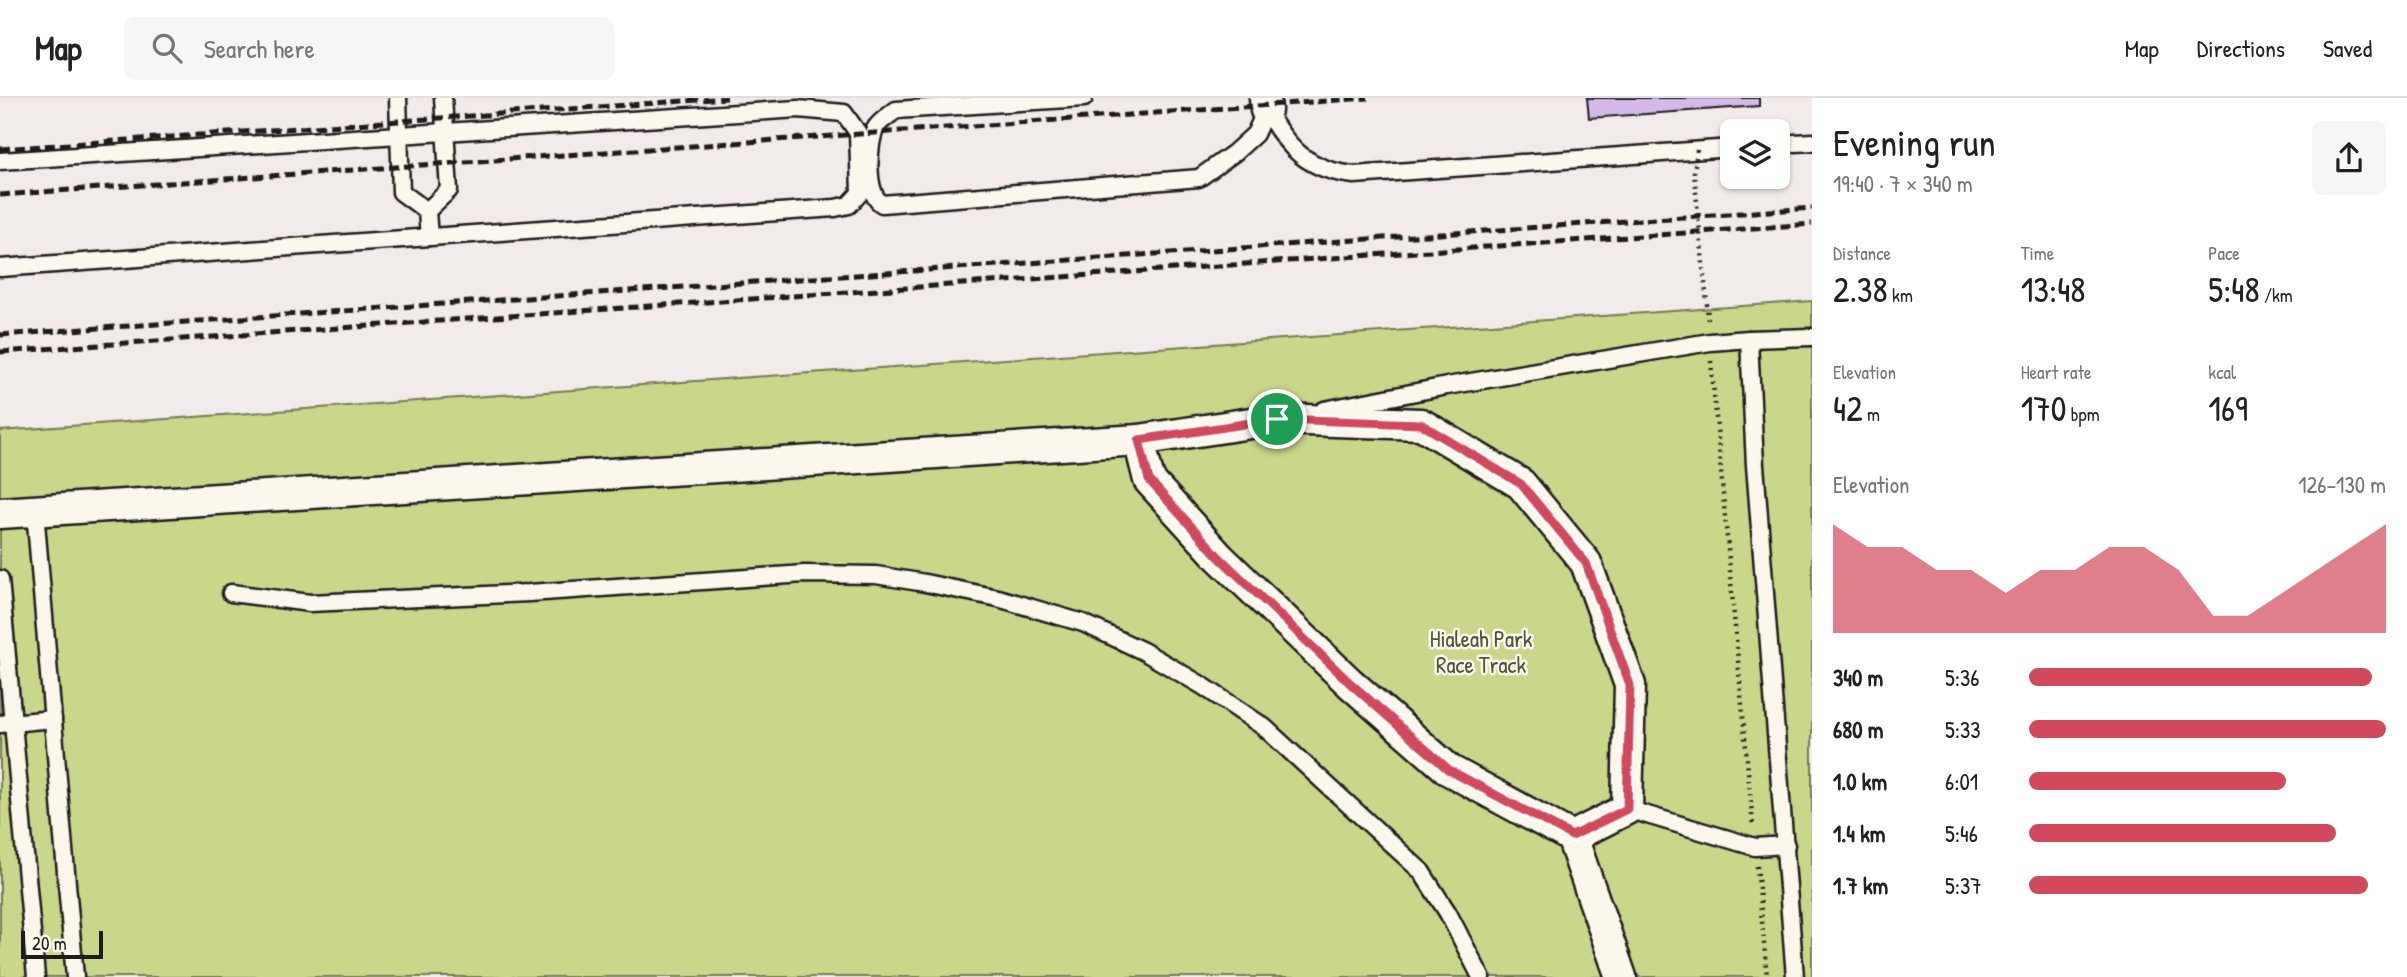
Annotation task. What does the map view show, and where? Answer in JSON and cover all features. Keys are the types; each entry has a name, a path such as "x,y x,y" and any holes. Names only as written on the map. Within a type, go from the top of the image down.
{"street":[{"path":"0,513 1139,440 1277,419 1421,424 1521,484 1586,563 1630,685 1627,809 1572,836"},
{"path":"1139,440 1149,480 1219,557 1350,683 1449,770 1572,836 1613,969"}],"lane":[{"path":"398,98 401,192 427,211 429,237"},
{"path":"427,211 449,190 443,98"},
{"path":"1084,98 896,110 876,127 869,161 872,194 881,204 1199,178 1255,134 1265,104"},
{"path":"1265,104 1285,141 1310,163 1333,172 1354,175 1720,149"},
{"path":"0,160 446,134 798,109 844,113 858,133 860,192 849,205 835,208 0,268"},
{"path":"1790,143 1812,142"},
{"path":"1277,419 1447,386 1710,342 1812,337"},
{"path":"1749,339 1755,465 1795,977"},
{"path":"35,511 75,977"},
{"path":"231,593 323,603 529,593 713,579 876,575 998,598 1083,623 1143,650 1264,726 1421,871 1448,913 1481,977"},
{"path":"0,579 7,724 36,977"},
{"path":"7,724 53,719"},
{"path":"1627,809 1755,847 1786,845"}],"path":[{"path":"1697,150 1694,173 1767,977"}],"green space":[{"name":"Hialeah Park Race Track","path":"1812,301 1812,977 0,977 0,431"}],"building":[{"path":"1587,98 1759,98 1759,106 1589,118"}],"railway":[{"path":"0,149 727,98"},
{"path":"0,195 1368,98"},
{"path":"0,335 1812,208"},
{"path":"0,352 1812,224"}],"route":[{"path":"1277,419 1421,424 1521,484 1586,563 1630,685 1627,809 1572,836 1449,770 1350,683 1219,557 1149,480 1139,440 1277,419"}]}
